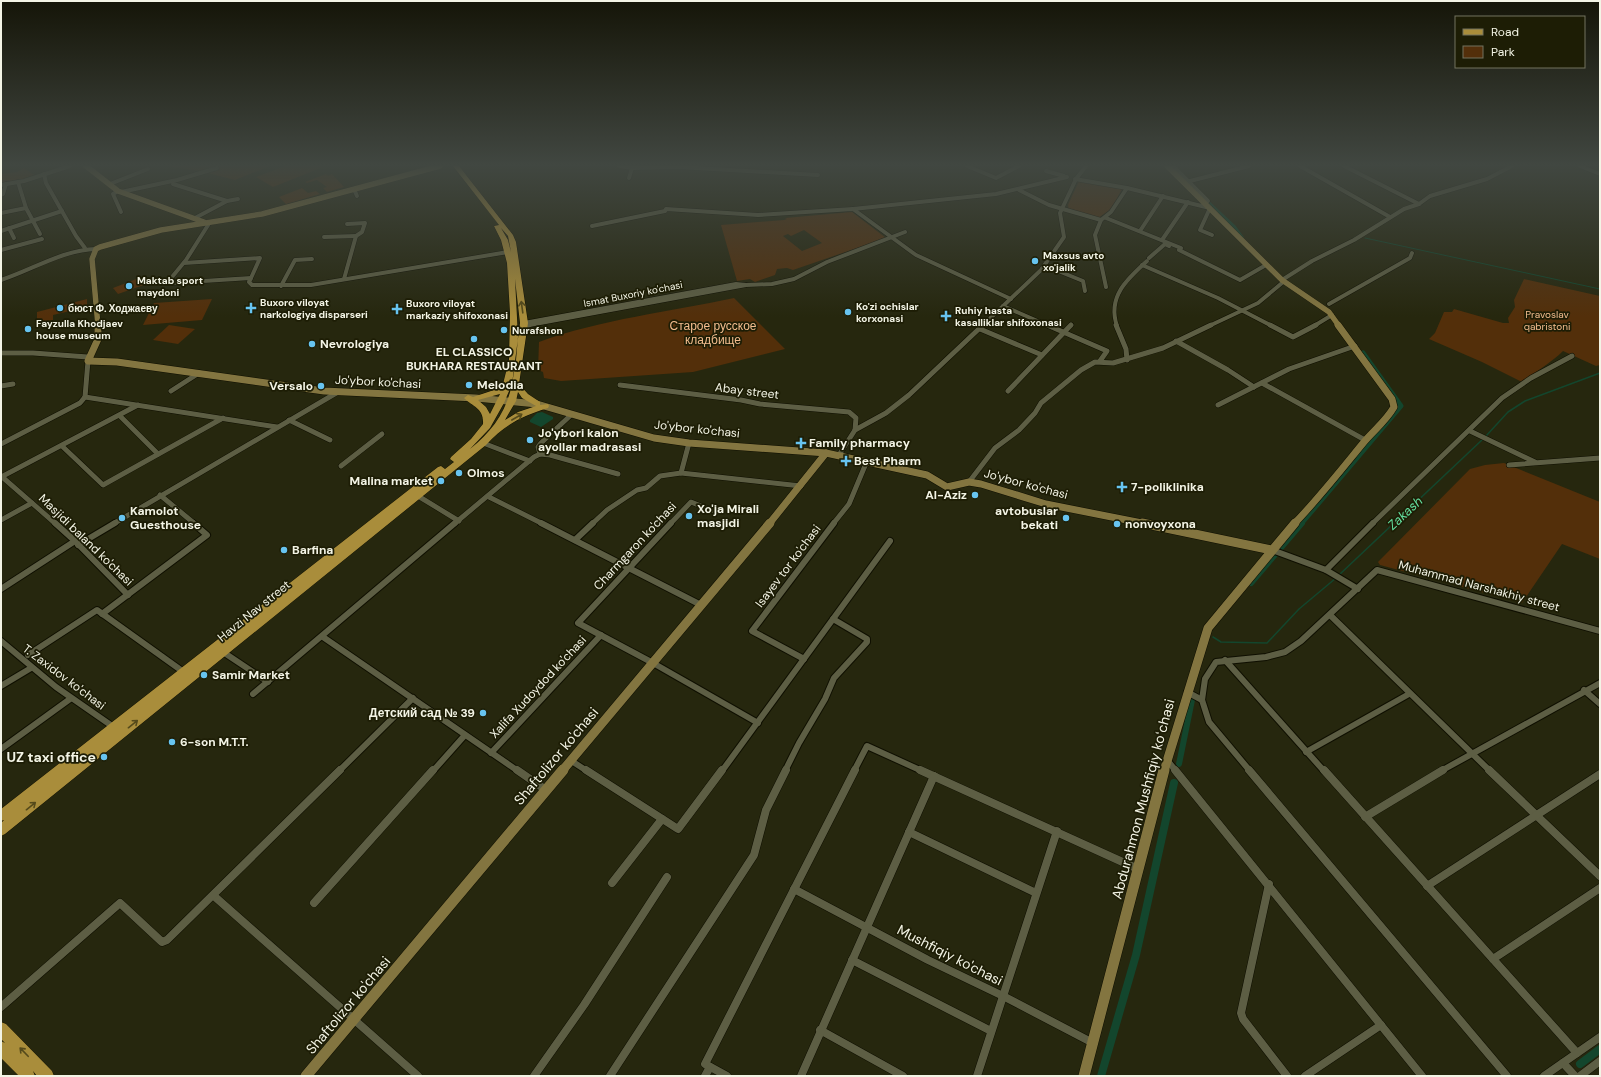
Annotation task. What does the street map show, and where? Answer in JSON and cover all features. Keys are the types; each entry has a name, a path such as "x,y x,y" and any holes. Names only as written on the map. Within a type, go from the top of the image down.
{"main road":[{"path":"489,216 504,236 508,252 516,326 512,385"},
{"path":"497,216 511,236 513,242 524,324 512,385"},
{"path":"476,398 497,392 512,385"},
{"path":"512,385 525,396 541,405"},
{"name":"Havzi Nav street","path":"1,816 185,673 489,430 503,418 512,385"},
{"path":"468,398 484,409 488,415 489,430 541,405"},
{"name":"Havzi Nav street","path":"1,830 483,443 489,430"},
{"path":"1,1028 46,1076"},
{"path":"1,1048 28,1076"}],"street":[{"path":"1,250 41,236 32,216"},
{"path":"1,231 46,216"},
{"path":"65,216 85,248"},
{"path":"190,216 207,222"},
{"path":"1,280 20,275 85,248 96,249 140,234 246,216"},
{"path":"592,226 644,216"},
{"path":"862,216 916,255 1010,299"},
{"path":"839,456 855,430 886,413 909,394 1046,266 1064,237 1061,216"},
{"path":"1086,216 1101,220 1106,218 1181,248 1179,250"},
{"path":"1140,231 1150,216"},
{"path":"1162,240 1178,216"},
{"path":"1205,216 1200,230 1212,235"},
{"path":"1218,405 1289,369 1355,346 1332,315 1266,265 1220,216"},
{"path":"1100,361 1114,363 1148,354 1243,310 1272,292 1282,283 1284,279 1312,261 1354,240 1390,217"},
{"path":"1101,220 1095,234 1106,287"},
{"path":"207,222 184,263 172,277 172,283 250,278"},
{"path":"324,237 356,236 362,232 365,223 347,224"},
{"path":"9,228 14,238"},
{"name":"Ismat Buxoriy ko'chasi","path":"524,324 746,285 772,284 794,279 827,262 905,232"},
{"path":"344,279 356,236"},
{"path":"1127,360 1128,353 1114,319 1114,302 1118,289 1164,244 1240,280 1266,265"},
{"path":"1,444 80,403 85,397 88,359 98,340 99,332 92,259 96,249"},
{"path":"184,263 260,258 250,278 249,282 252,285 311,285 508,252"},
{"path":"1329,304 1410,258 1412,253"},
{"path":"281,286 295,260 312,259"},
{"path":"1142,265 1184,282 1243,310 1293,337 1332,315"},
{"path":"1046,266 1083,281 1085,291"},
{"path":"969,482 995,448 1018,430 1035,413 1041,403 1081,370 1100,361 1107,351 1003,306"},
{"path":"1008,391 1071,325"},
{"path":"980,329 1042,355"},
{"path":"1176,341 1228,370 1254,387"},
{"name":"Abdurahmon Mushfiqiy koʻchasi","path":"1084,1076 1167,760 1208,628 1323,493 1365,440 1389,416 1394,407 1392,399 1355,346"},
{"path":"1,353 39,353 88,359"},
{"path":"1326,570 1342,552 1470,431 1479,419 1531,376 1572,356"},
{"name":"Jo'ybor ko'chasi","path":"88,359 339,392 476,398 541,405 654,438 826,453 927,475 948,487 969,482 1046,504 1274,550"},
{"path":"171,391 199,373"},
{"path":"1262,383 1365,440"},
{"path":"1,386 13,384"},
{"name":"Abay street","path":"620,385 742,400 760,404 849,412 856,418 855,430"},
{"path":"1,589 76,543 277,426 339,392"},
{"path":"85,397 277,426"},
{"path":"1,476 120,416 138,405"},
{"path":"540,454 538,447 541,443 572,414"},
{"path":"120,416 158,454"},
{"path":"62,446 103,485 223,418"},
{"path":"289,420 330,440"},
{"path":"1470,431 1535,462"},
{"path":"341,466 382,434"},
{"path":"680,473 689,442"},
{"path":"483,443 530,461"},
{"name":"Shaftolizor ko'chasi","path":"306,1076 801,486 826,453"},
{"path":"253,694 540,454 550,455 618,474"},
{"path":"1509,465 1600,458"},
{"name":"Isayev tor ko'chasi","path":"804,659 752,631 849,504 867,461"},
{"path":"575,540 607,510 637,490 646,488 660,476 680,473 801,486"},
{"name":"Masjidi baland ko'chasi","path":"1,476 76,543 128,595 102,614"},
{"path":"128,595 208,535 160,495"},
{"path":"418,496 459,521"},
{"path":"489,497 701,605"},
{"name":"Charmgaron ko'chasi","path":"601,635 578,624 691,502 716,512"},
{"path":"1,520 32,503"},
{"path":"570,760 678,830 758,723 890,541"},
{"path":"1274,550 1326,570 1358,589 1301,641 1285,652 1266,657 1216,662 1212,666 1204,681 1202,700 1209,722 1507,1076"},
{"name":"Muhammad Narshakhiy street","path":"1358,589 1377,570 1600,631"},
{"path":"28,655 96,610 185,673"},
{"path":"1330,615 1409,694 1600,876"},
{"path":"610,1076 754,855 766,810 806,730 825,699 834,678 867,642 867,639 862,635 833,619"},
{"path":"601,635 758,723"},
{"name":"Xalifa Xudoydod ko'chasi","path":"491,753 601,635"},
{"path":"323,636 546,790"},
{"name":"T. Zaxidov ko'chasi","path":"1,641 31,668 70,699 115,728"},
{"path":"223,652 268,682"},
{"path":"1224,660 1577,1053"},
{"path":"1,686 31,668"},
{"path":"1365,817 1471,753 1584,690 1600,683"},
{"path":"1584,690 1600,704"},
{"path":"1187,692 1202,700"},
{"path":"1306,752 1409,694"},
{"path":"1,1008 120,903 162,942 173,936 413,698"},
{"path":"1,749 70,699"},
{"path":"314,903 465,735"},
{"path":"727,1076 705,1064 867,746 1138,869"},
{"path":"1167,760 1269,884 1422,1076"},
{"path":"1428,886 1600,774"},
{"path":"801,1076 820,1030 934,776"},
{"path":"612,883 662,819"},
{"path":"977,1076 1057,831"},
{"path":"909,832 1036,893"},
{"path":"534,1076 584,1005 668,877"},
{"path":"1269,884 1241,1013 1243,1019 1288,1076"},
{"path":"1493,959 1600,888"},
{"name":"Mushfiqiy ko'chasi","path":"794,889 928,960 1003,996 1093,1043"},
{"path":"214,896 418,1076"},
{"path":"852,960 991,1031"},
{"path":"1305,1076 1382,1025"},
{"path":"820,1030 902,1076"},
{"path":"1544,1076 1600,1036"},
{"path":"1580,1076 1600,1061"},
{"path":"1563,1063 1575,1076"},
{"path":"705,1076 710,1067"}],"green space":[{"path":"804,216 858,216 886,238 793,270 787,268 777,269 775,275 755,282 750,279 737,281 721,225 787,219 785,218","holes":["804,230 822,243 802,251 783,236 788,234 791,236"]},
{"name":"Maktab sport maydoni","path":"139,278 144,285 118,294 113,288"},
{"name":"Pravoslav qabristoni","path":"1524,279 1600,296 1600,365 1596,366 1563,351 1522,382 1482,362 1429,339 1435,333 1444,312 1452,312 1454,309 1503,323 1509,323 1508,318 1515,307 1514,300"},
{"name":"Старое русское кладбище","path":"734,298 785,349 693,372 561,381 544,378 543,372 538,370 539,342 587,327"},
{"path":"87,299 87,307 53,315 53,320 37,323 37,312"},
{"path":"212,299 202,320 143,325 154,303"},
{"path":"169,325 195,329 178,344 153,340"},
{"path":"1504,463 1600,502 1600,559 1562,544 1522,603 1380,565 1378,562 1470,469 1485,465"}],"shaded area":[{"path":"542,412 553,417 553,419 541,427 530,422 530,420 537,413"}],"waterway":[{"path":"1223,216 1234,227 1242,238"},
{"name":"Zakash","path":"1365,238 1600,289"},
{"path":"1301,524 1401,406 1363,353"},
{"name":"Zakash","path":"1486,436 1508,412 1525,401 1600,373"},
{"name":"Zakash","path":"1339,575 1483,439"},
{"path":"1251,583 1302,523"},
{"name":"Zakash","path":"1213,637 1221,642 1267,643 1299,609 1336,578"},
{"path":"1179,764 1192,700"},
{"path":"1101,1076 1136,955 1174,783"},
{"path":"1580,1064 1600,1049"}],"place":[{"name":"Maxsus avto xo'jalik","path":"1035,261"},
{"name":"Maktab sport maydoni","path":"129,286"},
{"name":"бюст Ф. Ходжаеву","path":"60,308"},
{"name":"Buxoro viloyat narkologiya disparseri","path":"251,308"},
{"name":"Buxoro viloyat markaziy shifoxonasi","path":"397,309"},
{"name":"Ko'zi ochislar korxonasi","path":"848,312"},
{"name":"Ruhiy hasta kasalliklar shifoxonasi","path":"946,316"},
{"name":"Fayzulla Khodjaev house museum","path":"28,329"},
{"name":"Nurafshon","path":"504,330"},
{"name":"EL CLASSICO BUKHARA RESTAURANT","path":"474,339"},
{"name":"Nevrologiya","path":"312,344"},
{"name":"Melodia","path":"469,385"},
{"name":"Versalo","path":"321,386"},
{"name":"Jo'ybori kalon ayollar madrasasi","path":"530,440"},
{"name":"Family pharmacy","path":"801,443"},
{"name":"Best Pharm","path":"846,461"},
{"name":"Olmos","path":"459,473"},
{"name":"Malina market","path":"441,481"},
{"name":"7-poliklinika","path":"1122,487"},
{"name":"Al-Aziz","path":"975,495"},
{"name":"Xo'ja Mirali masjidi","path":"689,516"},
{"name":"Kamolot Guesthouse","path":"122,518"},
{"name":"avtobuslar bekati","path":"1066,518"},
{"name":"nonvoyxona","path":"1117,524"},
{"name":"Barfina","path":"284,550"},
{"name":"Samir Market","path":"204,675"},
{"name":"Детский сад № 39","path":"483,713"},
{"name":"6-son M.T.T.","path":"172,742"},
{"name":"UZ taxi office","path":"104,757"}]}
